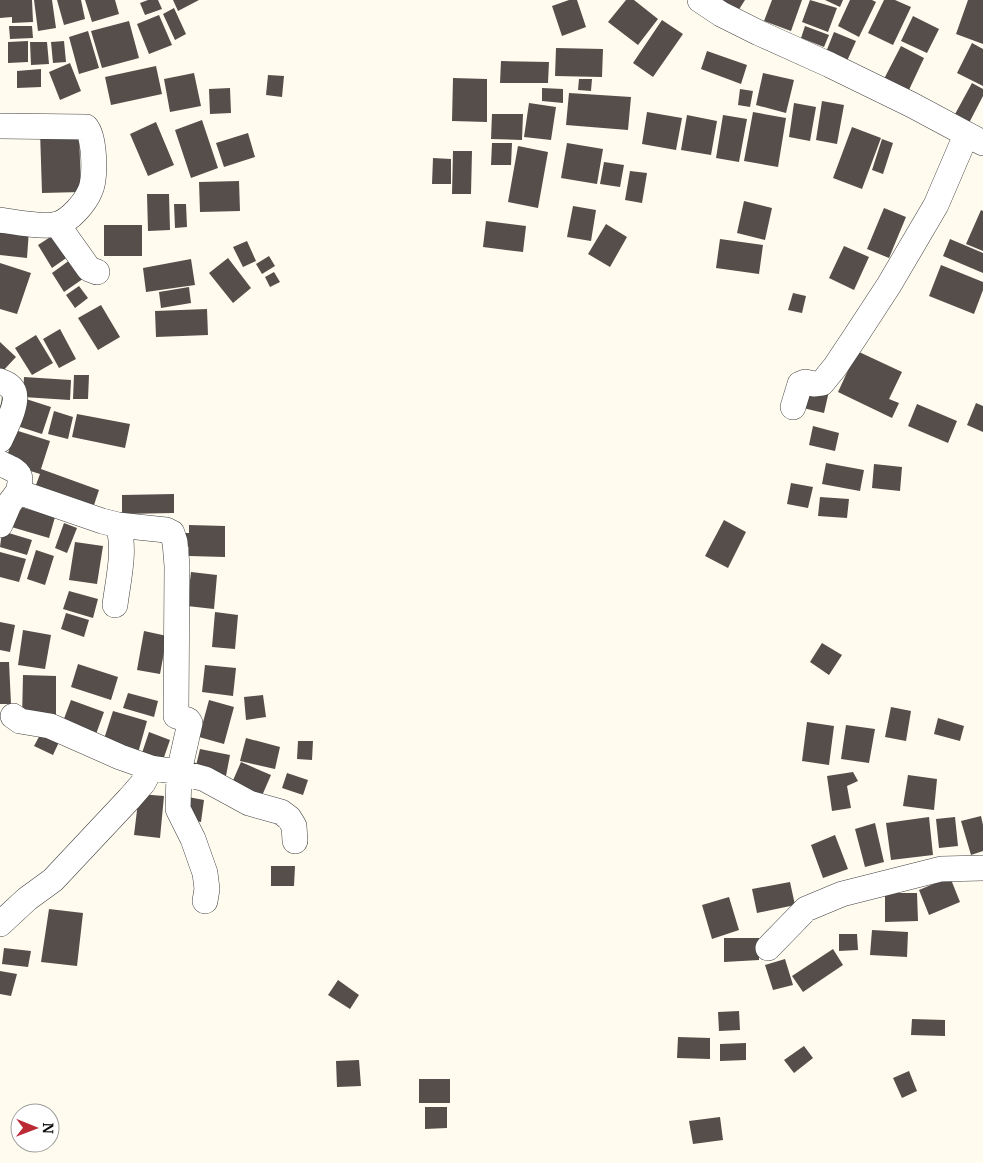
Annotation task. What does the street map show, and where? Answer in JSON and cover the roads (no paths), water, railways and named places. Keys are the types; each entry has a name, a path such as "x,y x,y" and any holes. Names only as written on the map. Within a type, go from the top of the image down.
{"street":[{"path":"700,0 751,30 830,65 912,105 975,139 884,292 835,367 822,383 804,382 800,384 792,407"},
{"path":"0,126 86,127 89,130 93,150 93,181 90,191 76,211 57,224 0,220"},
{"path":"57,224 89,268 97,272"},
{"path":"0,381 9,385 14,390 15,396 13,408 0,440"},
{"path":"0,463 19,474 21,480 18,492 9,504 0,524"},
{"path":"18,492 102,521 118,525 166,530 172,533 175,542 177,566 176,716 188,720 190,723 179,772 178,809 193,839 205,873 207,889 205,901"},
{"path":"115,605 121,534 118,525"},
{"path":"13,716 20,721 50,726 120,757 151,768 179,772 205,780 249,803 281,812 290,818 294,826 295,841"},
{"path":"0,924 27,899 54,880 129,799 146,779 151,768"},
{"path":"768,948 806,909 842,894 941,868 983,868"}]}
